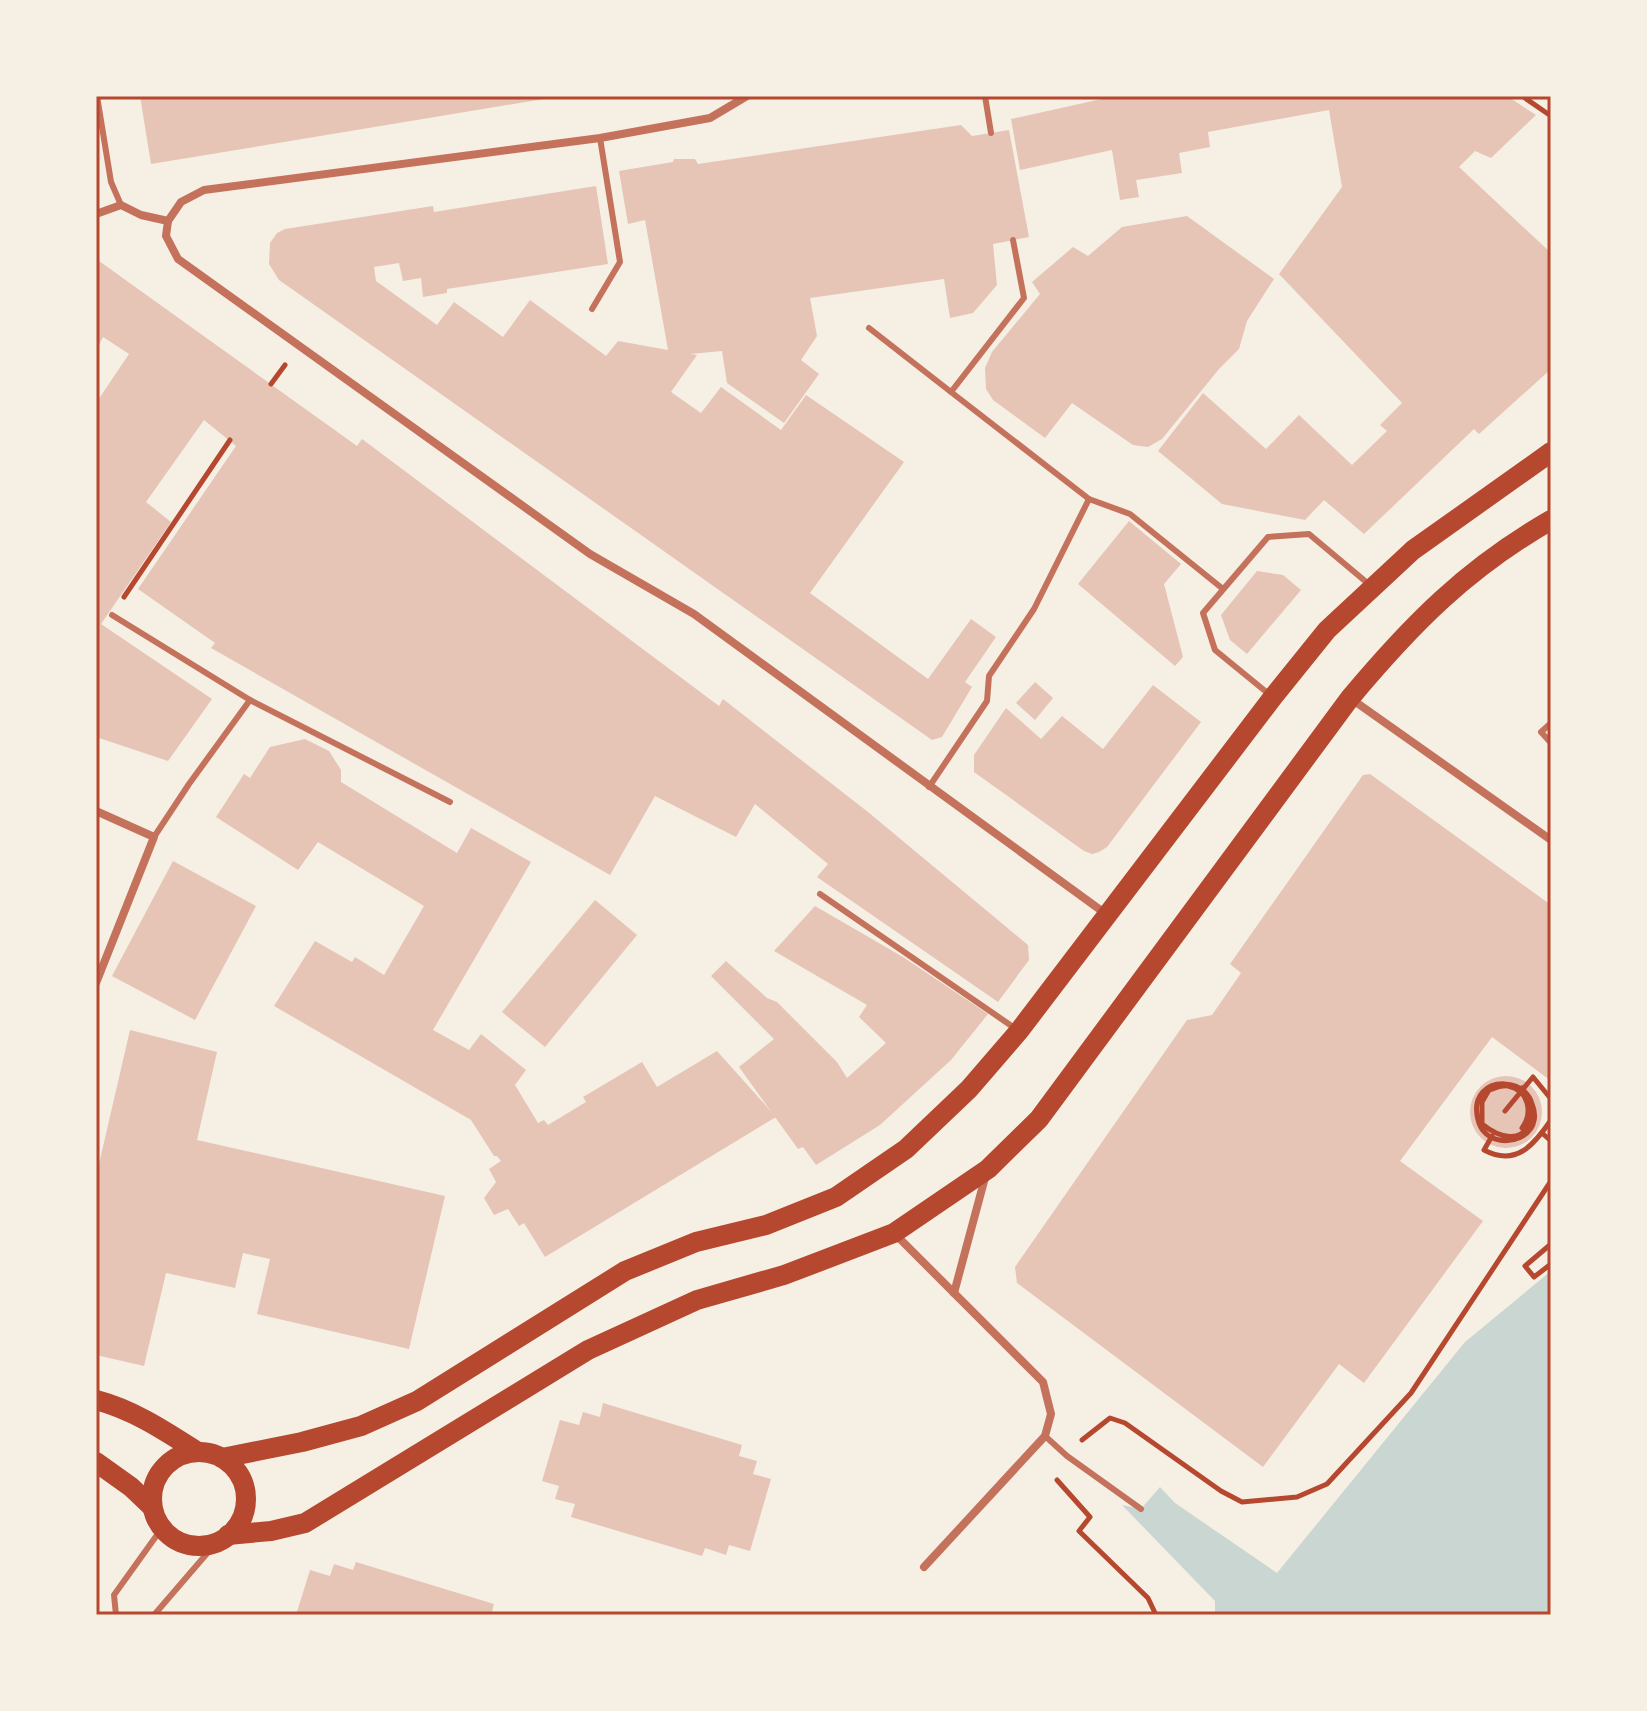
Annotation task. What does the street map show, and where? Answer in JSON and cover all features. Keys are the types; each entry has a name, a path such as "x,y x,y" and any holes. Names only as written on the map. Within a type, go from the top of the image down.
{"main road":[{"path":"222,1458 361,1426 417,1401 625,1271 696,1242 766,1225 836,1197 906,1149 969,1089 1019,1031 1327,630 1413,550 1551,452"},
{"path":"96,1462 131,1487 152,1507 162,1528 186,1544 201,1546 305,1523 588,1350 697,1300 784,1275 894,1233 988,1169 1039,1119 1350,698 1413,624 1481,565 1551,520"},
{"path":"96,1400 119,1406 152,1422 198,1452 222,1458 233,1467 242,1480 244,1510 239,1524 222,1539"},
{"path":"152,1507 158,1476 169,1463 182,1455 198,1452"}],"street":[{"path":"747,96 710,118 600,138 204,190 181,202 168,221 166,236 178,259 590,554 694,614 1106,914"},
{"path":"96,214 121,205 141,215 168,221"},
{"path":"1350,698 1551,840"},
{"path":"96,811 154,837 96,983"},
{"path":"954,1293 988,1169"},
{"path":"894,1233 1043,1382 1051,1414 1045,1436 924,1567"}],"lane":[{"path":"97,96 111,182 121,205"},
{"path":"985,96 991,133"},
{"path":"592,309 620,262 600,138"},
{"path":"951,392 1024,298 1013,240"},
{"path":"869,328 1089,499 1130,514 1223,589"},
{"path":"929,787 987,701 989,676 1034,609 1089,499"},
{"path":"1273,697 1215,650 1203,613 1268,537 1309,534 1372,587"},
{"path":"112,615 250,700 450,802"},
{"path":"154,837 250,700"},
{"path":"1551,723 1541,732 1551,743"},
{"path":"820,894 1019,1031"},
{"path":"1045,1436 1067,1456 1141,1509"},
{"path":"116,1615 114,1595 162,1528"},
{"path":"154,1615 222,1539"}],"path":[{"path":"1522,96 1551,116"},
{"path":"112,615 230,440"},
{"path":"1505,1111 1533,1077 1551,1099"},
{"path":"1522,1088 1532,1100 1536,1115 1533,1126 1524,1136 1512,1142 1492,1136 1478,1124 1477,1110 1480,1096 1488,1088 1499,1082 1517,1086 1531,1102 1532,1114 1522,1133 1513,1138 1494,1134 1482,1124 1482,1102 1489,1090 1505,1085 1524,1095 1528,1105 1530,1114 1522,1128"},
{"path":"1492,1136 1484,1150 1498,1158 1520,1154 1551,1120"},
{"path":"1542,1133 1551,1141"},
{"path":"1125,1423 1221,1491 1242,1502 1297,1497 1327,1484 1411,1393 1551,1182"},
{"path":"1551,1244 1525,1266 1534,1277 1551,1264"},
{"path":"1060,1485 1090,1517 1079,1531 1148,1598 1156,1615"}],"shaded area":[{"path":"1551,1271 1551,1615 1215,1615 1215,1601 1122,1505 1141,1509 1160,1487 1175,1503 1277,1573 1465,1342"}],"building":[{"path":"140,96 550,96 550,98 151,164"},
{"path":"1115,96 1507,96 1536,115 1491,158 1475,151 1459,167 1551,253 1551,369 1479,434 1474,429 1364,534 1324,500 1305,520 1222,504 1158,451 1203,393 1266,449 1299,415 1352,465 1387,431 1380,425 1402,403 1279,274 1342,187 1329,110 1208,132 1210,147 1179,153 1182,173 1136,180 1139,197 1120,200 1112,150 1020,170 1011,119"},
{"path":"961,125 972,136 1009,130 1029,237 993,244 997,285 973,313 950,318 944,279 810,298 817,336 801,360 819,374 784,423 727,383 722,351 690,354 697,355 671,392 701,413 721,387 781,430 806,395 904,462 810,593 928,679 971,619 996,637 965,682 972,687 942,737 932,740 279,280 269,264 270,243 277,233 285,229 433,206 434,212 596,186 608,264 447,289 447,293 423,297 421,278 403,281 399,263 374,267 376,281 437,325 454,302 503,337 530,300 606,356 618,341 668,350 645,220 628,224 619,171 673,162 674,159 695,159 698,164"},
{"path":"1187,216 1274,279 1247,321 1239,349 1162,439 1148,447 1133,445 1072,403 1045,438 993,400 986,389 985,368 992,352 1040,294 1032,282 1073,247 1088,256 1122,227"},
{"path":"96,261 357,446 362,439 719,706 723,699 868,812 1028,945 1029,960 998,1002 817,877 828,864 755,804 736,837 655,796 610,875 211,648 215,643 138,589 236,446 204,420 146,502 171,522 101,624 212,699 168,761 96,737 96,403 129,354 103,337 96,351"},
{"path":"1129,521 1181,564 1164,584 1183,657 1175,666 1078,584"},
{"path":"1257,571 1283,575 1301,590 1247,654 1230,640 1221,615"},
{"path":"1035,682 1053,698 1035,720 1016,703"},
{"path":"1153,685 1201,722 1107,847 1099,852 1092,854 1084,851 974,772 974,755 1006,708 1041,739 1062,716 1103,749"},
{"path":"305,739 329,751 341,770 341,782 457,853 471,828 531,862 433,1030 469,1050 481,1034 526,1070 515,1085 538,1123 544,1120 548,1125 586,1102 583,1097 642,1062 657,1087 717,1051 776,1117 545,1257 524,1223 519,1226 508,1209 494,1215 484,1198 496,1182 489,1169 501,1161 494,1156 471,1120 274,1006 315,941 352,962 355,957 384,975 424,906 318,842 298,870 216,817 244,774 250,778 270,747"},
{"path":"1370,774 1551,905 1551,1081 1492,1037 1400,1161 1483,1221 1364,1383 1339,1364 1263,1467 1017,1283 1015,1267 1187,1020 1212,1015 1241,973 1230,964 1363,775"},
{"path":"173,861 256,906 195,1020 112,976"},
{"path":"595,900 637,935 545,1047 502,1012"},
{"path":"815,906 903,957 988,1014 951,1060 880,1125 816,1165 803,1147 798,1149 739,1067 774,1039 711,976 726,961 767,998 777,1002 837,1062 847,1078 886,1043 859,1017 867,1005 774,951"},
{"path":"130,1030 217,1052 197,1140 445,1196 409,1349 257,1314 270,1259 243,1253 235,1288 166,1273 144,1366 96,1355 96,1177"},
{"path":"1506,1076 1526,1082 1536,1092 1542,1112 1536,1132 1526,1142 1506,1148 1486,1142 1476,1132 1470,1112 1476,1092 1486,1082"},
{"path":"603,1403 742,1445 739,1456 757,1461 753,1474 771,1479 750,1551 729,1545 726,1555 705,1548 702,1556 571,1517 575,1504 555,1499 559,1486 542,1481 560,1420 579,1425 583,1412 600,1417"},
{"path":"356,1562 494,1604 491,1615 296,1615 310,1570 330,1576 334,1564 353,1570"}]}
